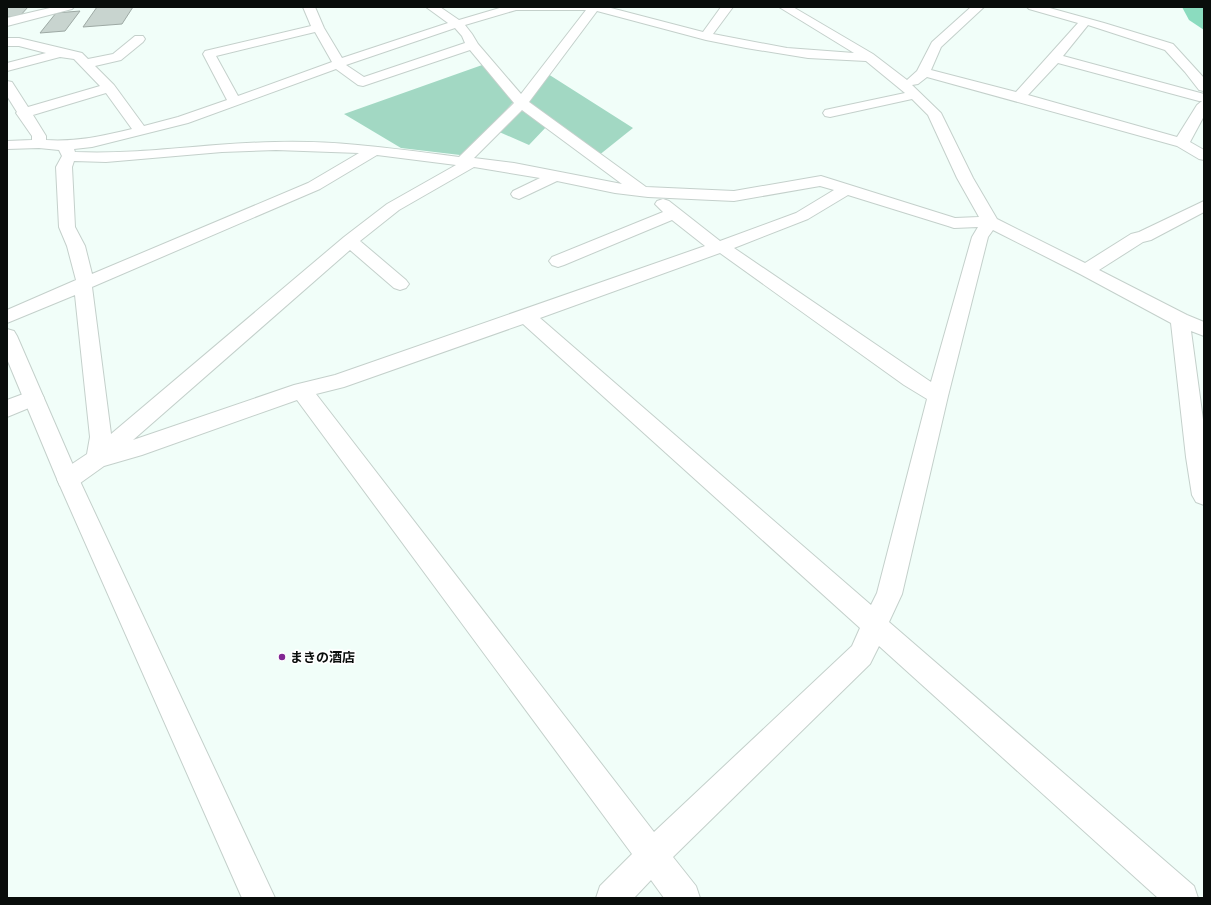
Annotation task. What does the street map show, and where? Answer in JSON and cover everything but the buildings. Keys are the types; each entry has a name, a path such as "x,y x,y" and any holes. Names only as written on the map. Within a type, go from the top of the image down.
{"street":[{"path":"7,22 68,7"},
{"path":"309,7 318,28 338,64 342,69 363,82 472,45"},
{"path":"432,7 457,24 471,38 472,45 521,103 645,191 720,247 911,380 938,396"},
{"path":"68,479 97,459 350,241 393,207 466,162 521,103 594,7"},
{"path":"67,151 92,142 183,120 338,64 457,24 515,8 594,7 706,36 809,54 869,57"},
{"path":"706,36 727,7"},
{"path":"786,7 869,57 909,89 934,113 965,178 990,222"},
{"path":"830,113 909,89 924,72 935,46 978,7"},
{"path":"1033,7 1086,21 1169,47 1190,69 1204,87"},
{"path":"1020,97 1086,21"},
{"path":"234,101 209,54 318,28"},
{"path":"85,64 117,57 139,38"},
{"path":"7,42 18,42 78,56 109,88 140,130"},
{"path":"7,67 60,53"},
{"path":"1055,58 1204,98"},
{"path":"924,72 1020,97 1182,143 1204,156"},
{"path":"7,85 23,113 39,136 39,144"},
{"path":"23,113 109,88"},
{"path":"1182,143 1204,105"},
{"path":"7,145 39,144 106,158 222,148 276,146 376,150 514,168 615,188 734,196 821,181 845,190 954,223 990,222 1086,270 1180,320 1204,329"},
{"path":"7,318 314,186 376,150"},
{"path":"67,151 64,167 67,227 76,246 84,284 101,437 97,459"},
{"path":"519,194 555,176"},
{"path":"97,459 134,448 301,390 337,382 720,247 802,216 845,190"},
{"path":"1086,270 1136,238 1144,236 1204,206"},
{"path":"558,262 674,213"},
{"path":"612,898 652,856 861,655 889,594 938,396 980,237 990,222"},
{"path":"350,241 400,284"},
{"path":"525,315 1182,898"},
{"path":"1180,320 1197,457 1204,495"},
{"path":"7,336 68,479 259,898"},
{"path":"301,390 684,898"},
{"path":"7,409 34,398"}],"green space":[{"path":"1182,7 1204,7 1204,30 1189,20"},
{"path":"485,64 514,101 469,151 460,155 401,148 344,114"},
{"path":"548,74 633,128 598,156 525,101"},
{"path":"522,106 548,125 529,145 497,131"}],"place":[{"name":"まきの酒店","path":"282,657"}]}
